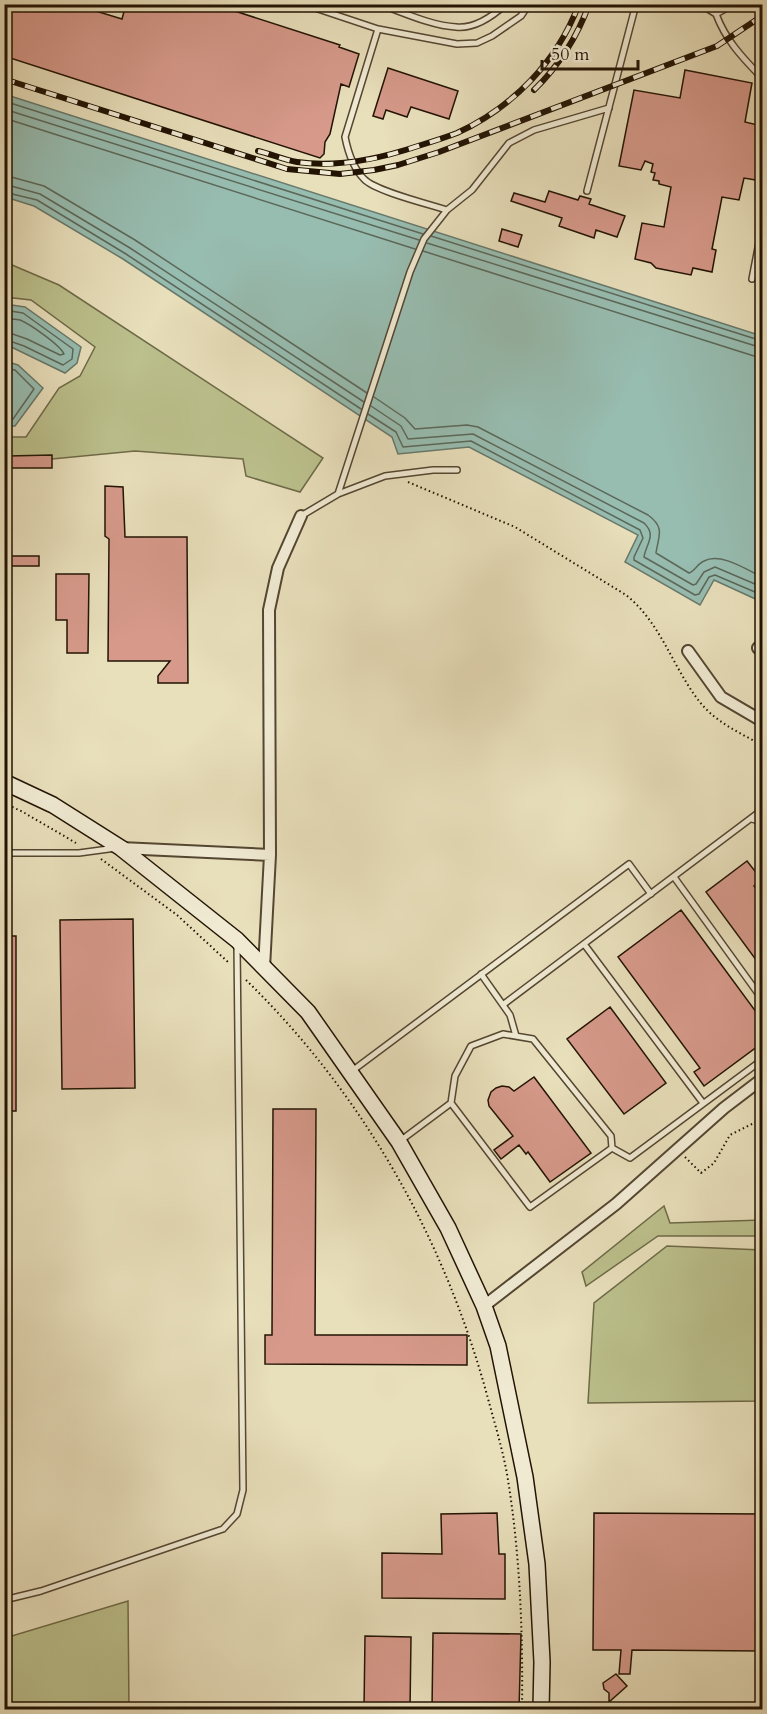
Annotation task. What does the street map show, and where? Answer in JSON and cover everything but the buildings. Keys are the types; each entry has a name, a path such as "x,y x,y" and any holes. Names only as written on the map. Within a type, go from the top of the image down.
{"street":[{"path":"264,968 270,855 269,610 278,568 301,516"},
{"path":"688,651 721,697 762,721"},
{"path":"4,782 53,805 121,848 237,940 308,1012 399,1142 448,1228 484,1306 498,1346 525,1477 537,1564 542,1662 541,1710"},
{"path":"121,848 270,855"},
{"path":"484,1306 616,1204 724,1108 762,1079"}],"lane":[{"path":"303,4 378,29 457,44 477,43 492,36 521,16 529,4"},
{"path":"380,4 457,27 474,24 488,18 506,4"},
{"path":"587,191 636,4"},
{"path":"700,4 716,14 722,30 735,49 762,78"},
{"path":"716,14 734,4"},
{"path":"378,29 345,137 349,153 355,167 370,184 447,210"},
{"path":"338,495 410,272 424,239 447,210 472,190 509,143 534,130 609,108"},
{"path":"752,279 762,227"},
{"path":"301,516 338,495 385,476 433,470 457,470"},
{"path":"504,1004 762,810"},
{"path":"752,819 762,822"},
{"path":"4,854 89,852 121,848"},
{"path":"351,1072 629,864 651,894"},
{"path":"674,877 762,999"},
{"path":"4,1599 41,1591 223,1528 237,1514 243,1490 237,940"},
{"path":"584,944 703,1103"},
{"path":"481,974 504,1004 516,1036"},
{"path":"399,1142 451,1103 455,1076 471,1046 503,1034 533,1040 611,1136 612,1148"},
{"path":"612,1148 630,1158 762,1060"},
{"path":"451,1103 530,1208 612,1148"}],"path":[{"path":"407,482 515,527 626,595 641,607 652,622 699,702 728,727 762,745"},
{"path":"4,803 89,852 177,915 201,936 274,1007 319,1060 382,1150 429,1236 463,1316 478,1358 495,1422 511,1502 522,1605 522,1710"},
{"path":"677,1149 701,1173 714,1163 730,1135 762,1119"}],"green space":[{"path":"5,262 59,285 323,458 300,492 246,476 243,459 135,451 52,459 5,458 5,437 26,437 59,388 80,376 95,347 31,300 5,297"},
{"path":"664,1206 670,1223 762,1220 762,1236 658,1236 586,1286 582,1272"},
{"path":"667,1246 762,1250 762,1401 588,1403 594,1303"},
{"path":"128,1601 129,1709 5,1709 5,1638"}],"water":[{"path":"4,94 762,336 762,602 714,580 700,605 625,562 638,535 469,447 398,454 392,437 123,259 34,206 5,197"},
{"path":"5,304 25,307 81,347 77,363 65,373 5,344"},
{"path":"5,361 18,365 43,388 15,426 5,426"}],"railway":[{"path":"258,151 297,162 343,163 388,155 457,133 497,110 531,80 559,45 579,4"},
{"path":"534,90 566,50 589,4"},
{"path":"4,79 287,169 340,174 398,165 439,152 717,46 762,16"}]}
